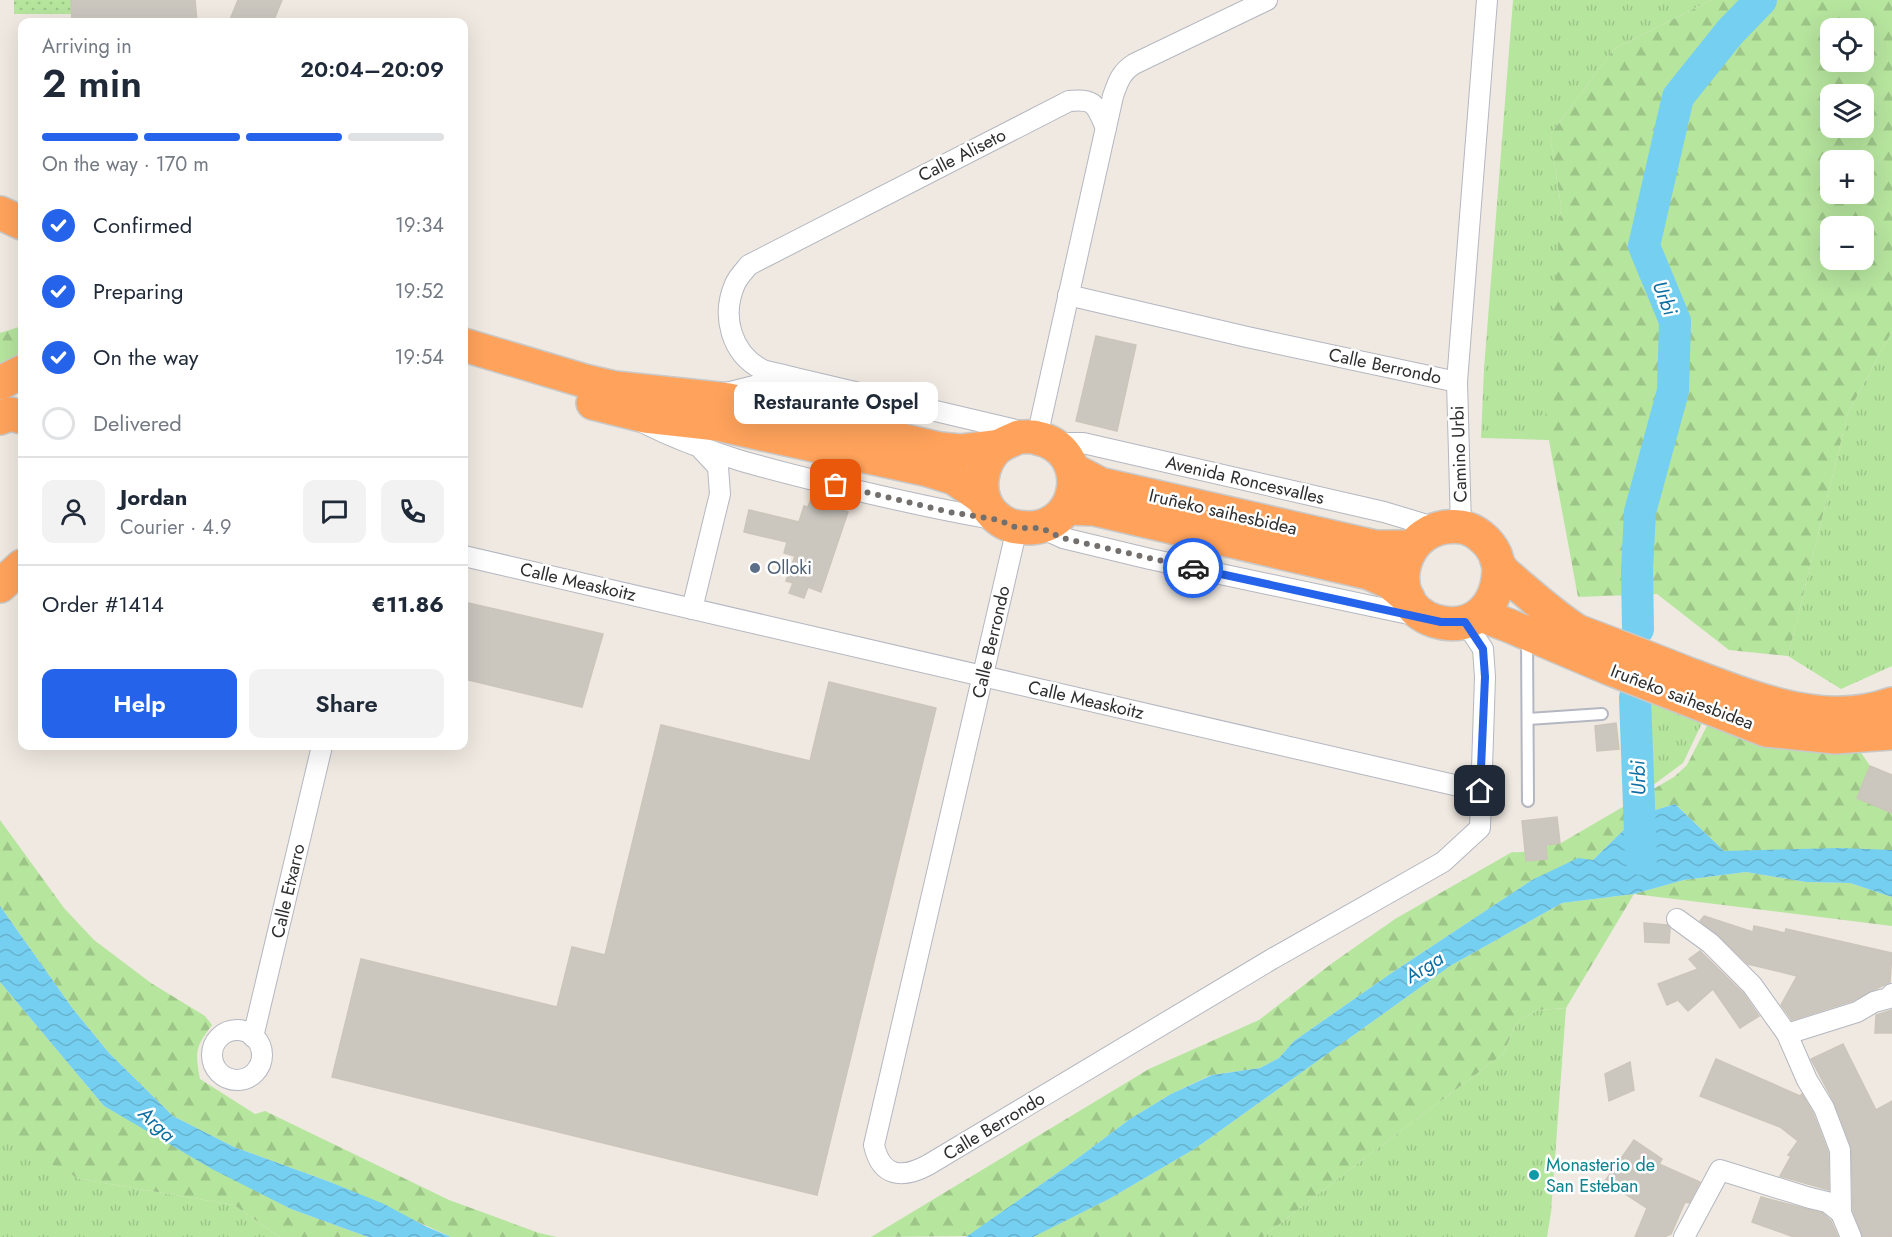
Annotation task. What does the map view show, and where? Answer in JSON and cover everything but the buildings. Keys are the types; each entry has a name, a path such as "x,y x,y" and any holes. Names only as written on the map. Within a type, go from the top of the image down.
{"highway":[{"path":"0,206 18,210"},
{"path":"0,213 18,221"},
{"path":"468,346 615,388 729,400 940,449 960,451 1026,441 1062,452 1071,462 1075,471 1072,495 1067,508 1056,520 1010,519 954,478 928,470 717,424 645,416 468,364"},
{"path":"0,383 18,374"},
{"path":"0,399 18,390"},
{"path":"0,418 10,414 18,416"},
{"path":"1010,519 981,480 987,461 1026,441"},
{"name":"Iruñeko saihesbidea","path":"1075,471 1100,484 1376,547 1410,548"},
{"name":"Iruñeko saihesbidea","path":"1067,508 1094,509 1369,573 1389,582 1419,609"},
{"path":"1449,527 1473,531 1485,540 1494,552 1499,567 1499,582 1494,597 1473,618 1453,624 1419,609 1402,582 1403,564 1410,548 1422,535 1449,527"},
{"name":"Iruñeko saihesbidea","path":"1499,567 1553,616 1577,631 1764,702 1830,713 1877,709 1892,704"},
{"path":"0,586 18,570"},
{"path":"0,598 18,582"},
{"name":"Iruñeko saihesbidea","path":"1473,618 1527,633 1766,730 1835,737 1892,733"}],"street":[{"path":"1026,441 1068,295 1119,78 1126,69 1267,0"},
{"name":"Camino Urbi","path":"1449,527 1457,382 1487,0"},
{"name":"Calle Aliseto","path":"791,377 764,370 746,358 733,339 728,320 729,304 735,282 749,265 1069,101 1085,99 1096,106 1107,128"},
{"name":"Calle Berrondo","path":"1068,295 1247,337 1457,382"},
{"name":"Avenida Roncesvalles","path":"708,397 791,377 1012,429 1026,441 1083,443 1449,527"},
{"path":"615,408 671,437 767,469 949,512 1010,519 1062,538 1140,556 1419,609"},
{"path":"692,609 720,494 718,467 700,448"},
{"name":"Calle Berrondo","path":"1010,519 984,676 874,1145 879,1161 886,1169 898,1174 906,1175 928,1166 1272,959 1443,862 1480,828 1485,677 1483,649 1473,618"},
{"name":"Calle Measkoitz","path":"468,557 1480,791"},
{"name":"Calle Etxarro","path":"253,1036 321,750"},
{"path":"1677,919 1710,943 1752,985 1787,1034 1807,1080 1824,1108 1840,1150 1841,1213 1851,1237"},
{"path":"1787,1034 1857,1012 1874,1002 1889,998 1892,994"},
{"path":"1684,1237 1720,1170 1827,1202 1841,1213"}],"lane":[{"path":"1527,633 1528,801"},
{"path":"1528,718 1602,714"}],"green space":[{"path":"14,0 71,0 72,14 14,14"},
{"path":"1513,0 1711,0 1614,49 1550,135 1561,206 1549,440 1481,438 1484,369"},
{"path":"1711,0 1892,0 1892,331 1848,413 1788,656 1729,650 1657,594 1578,597 1545,419 1561,206 1550,135 1614,49"},
{"path":"18,327 18,374 0,383 0,333"},
{"path":"1892,331 1892,666 1841,689 1788,656 1848,413"},
{"path":"1638,695 1703,721 1683,763 1641,794"},
{"path":"1711,718 1860,751 1870,766 1857,798 1892,813 1892,850 1724,851 1675,804 1639,815 1593,860 1532,880 1294,1041 1279,1058 1260,1068 1211,1075 1171,1094 1130,1119 968,1236 871,1237 1149,1069 1259,1020 1331,964 1395,919 1512,852 1525,852 1561,843 1674,777 1687,765"},
{"path":"0,820 64,908 94,940 151,983 205,1016 212,1025 199,1045 197,1062 200,1079 255,1114 265,1111 449,1200 539,1233 557,1237 451,1237 330,1182 234,1147 173,1116 109,1053 73,1009 0,906"},
{"path":"1746,872 1806,882 1850,883 1892,897 1892,926 1634,894 1684,880"},
{"path":"1634,894 1566,1008 1538,1010 1517,1022 1503,1054 1263,1237 1032,1237 1109,1199 1196,1148 1450,966 1562,903"},
{"path":"0,982 104,1106 291,1209 368,1237 280,1237 234,1205 80,1179 0,1138"},
{"path":"1566,1008 1551,1212 1547,1237 1263,1237 1503,1054 1517,1022 1538,1010"},
{"path":"0,1137 80,1179 234,1205 280,1237 0,1237"}],"water":[{"name":"Arga","path":"1675,804 1724,851 1840,848 1892,850 1892,897 1850,883 1806,882 1746,872 1684,880 1634,894 1562,903 1450,966 1196,1148 1109,1199 1033,1237 966,1237 1130,1119 1171,1094 1212,1075 1260,1068 1279,1058 1294,1041 1532,880 1578,858 1593,860 1639,815"},
{"name":"Arga","path":"0,906 73,1009 109,1053 173,1116 234,1147 384,1204 451,1237 368,1237 291,1209 212,1169 104,1106 0,982"}],"waterway":[{"name":"Urbi","path":"1638,629 1637,570 1640,512 1673,391 1675,321 1644,246 1678,97 1730,32 1761,0"},
{"name":"Urbi","path":"1635,698 1641,859"}],"way so far":[{"path":"836,485 949,512 999,520 1017,528 1041,528 1062,538 1193,568"}],"place":[{"name":"Restaurante Ospel","path":"836,485"},
{"name":"Olloki","path":"755,568"},
{"name":"Monasterio de San Esteban","path":"1534,1175"}],"route":[{"path":"1193,568 1441,622 1453,624 1465,622 1483,649 1485,677 1480,791"}]}
